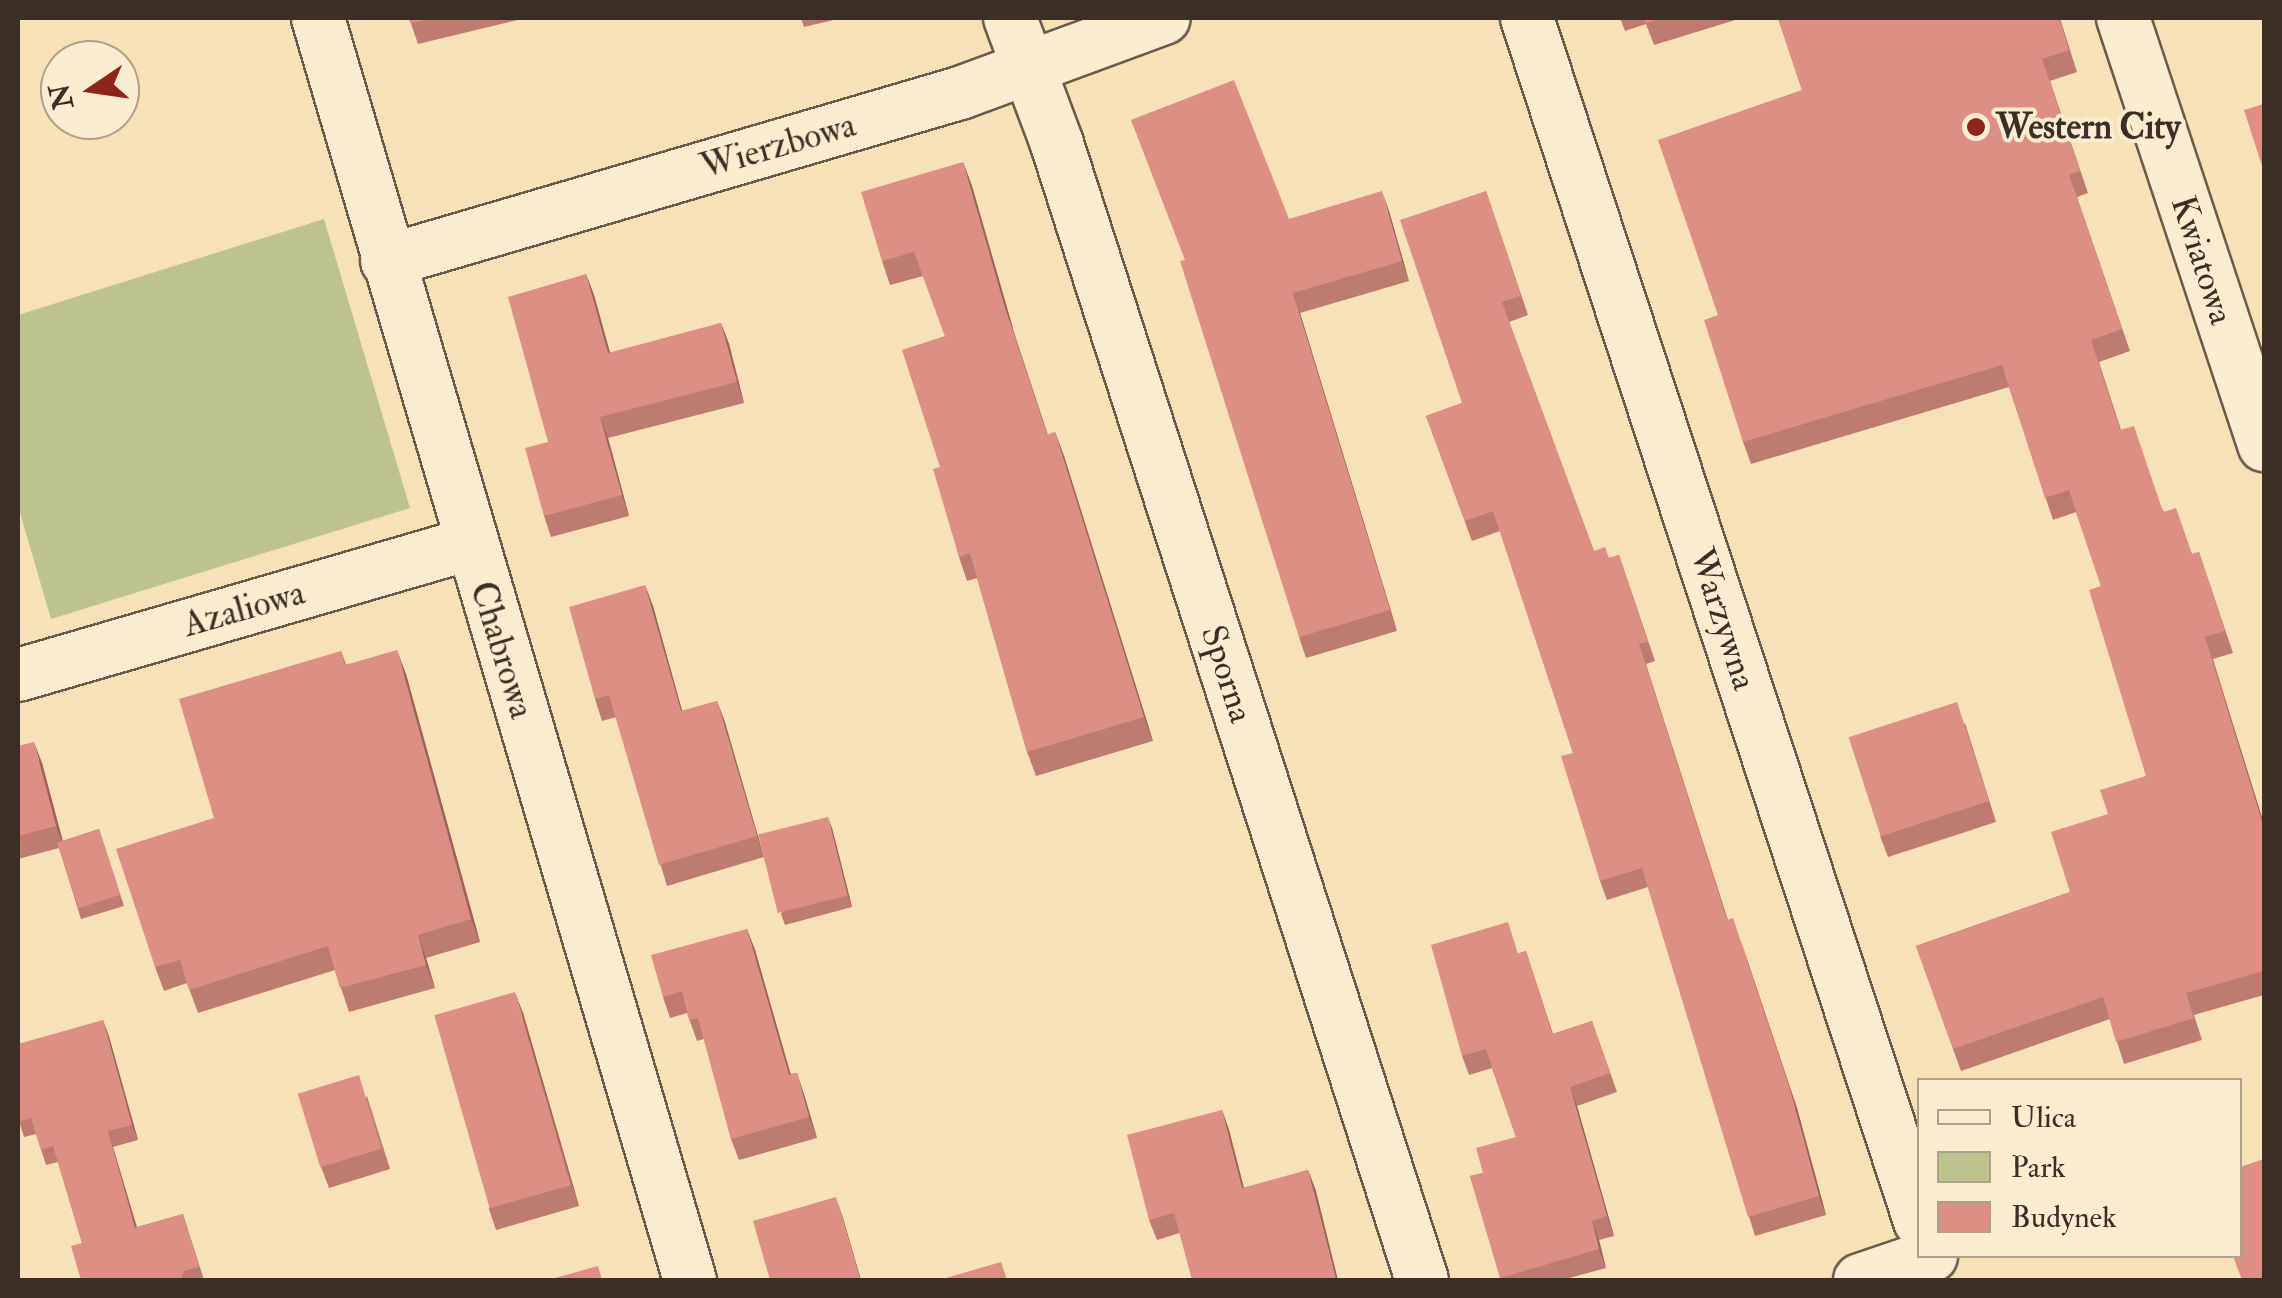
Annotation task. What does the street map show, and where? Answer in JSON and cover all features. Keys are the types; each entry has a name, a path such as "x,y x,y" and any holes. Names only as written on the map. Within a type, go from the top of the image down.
{"street":[{"name":"Chabrowa","path":"318,18 690,1280"},
{"name":"Sporna","path":"1010,18 1422,1280"},
{"name":"Wierzbowa","path":"387,261 1029,68 1164,18"},
{"name":"Warzywna","path":"1527,18 1917,1214"},
{"name":"Kwiatowa","path":"2123,18 2264,445"},
{"name":"Azaliowa","path":"18,675 470,544"},
{"path":"1860,1280 1917,1250"}],"green space":[{"path":"324,219 410,508 51,619 18,506 18,315"}],"building":[{"path":"1778,18 2059,18 2069,50 2042,59 2080,171 2069,175 2122,329 2091,340 2120,430 2134,426 2163,512 2176,508 2192,554 2199,552 2225,631 2205,637 2264,828 2264,971 2186,993 2194,1018 2116,1042 2103,997 1953,1049 1916,946 2070,892 2051,832 2108,814 2100,790 2146,776 2089,590 2101,586 2069,490 2045,498 2002,365 1743,442 1704,320 1718,315 1658,140 1802,90"},
{"path":"1234,80 1289,219 1382,191 1402,261 1293,293 1390,610 1299,637 1180,261 1185,260 1131,120"},
{"path":"2264,104 2264,172 2244,110"},
{"path":"963,162 1005,308 1047,435 1055,432 1144,717 1027,752 970,553 959,557 933,469 940,467 902,350 945,336 914,252 882,261 861,192"},
{"path":"1486,191 1521,296 1502,302 1594,551 1605,547 1609,558 1619,555 1648,642 1639,644 1727,920 1733,918 1790,1089 1819,1196 1748,1217 1642,868 1600,881 1561,756 1573,753 1493,511 1465,521 1426,416 1462,403 1400,220"},
{"path":"586,274 608,353 721,323 737,382 600,417 622,495 544,516 525,448 548,442 508,297"},
{"path":"645,585 681,711 717,701 757,836 659,865 609,695 595,699 569,607"},
{"path":"397,650 471,919 418,935 426,965 340,988 328,946 189,990 180,960 155,967 116,849 214,818 179,699 341,651 345,665"},
{"path":"1957,702 1989,801 1881,836 1849,737"},
{"path":"34,742 56,826 18,836 18,746"},
{"path":"828,817 848,896 778,913 758,834"},
{"path":"99,829 120,895 78,908 57,843"},
{"path":"1508,922 1518,954 1526,951 1552,1034 1592,1021 1610,1073 1570,1087 1607,1216 1592,1221 1599,1249 1500,1278 1470,1176 1483,1173 1476,1148 1516,1137 1486,1049 1462,1056 1431,945"},
{"path":"747,929 789,1075 797,1073 809,1117 731,1139 698,1018 689,1020 682,991 663,997 651,955"},
{"path":"515,992 570,1185 490,1208 434,1015"},
{"path":"103,1020 132,1125 108,1131 135,1228 183,1214 199,1267 184,1271 181,1280 81,1280 71,1246 82,1243 53,1146 41,1150 31,1118 18,1122 18,1044"},
{"path":"359,1075 382,1149 320,1167 298,1094"},
{"path":"1222,1110 1242,1188 1308,1170 1336,1280 1192,1280 1174,1213 1149,1220 1127,1135"},
{"path":"2264,1159 2264,1280 2242,1280 2234,1258 2242,1258 2242,1166"},
{"path":"836,1197 860,1280 770,1280 753,1221"},
{"path":"1001,1262 1007,1280 939,1280"},
{"path":"598,1266 602,1280 548,1280"}],"place":[{"name":"Western City","path":"1976,127"}]}
